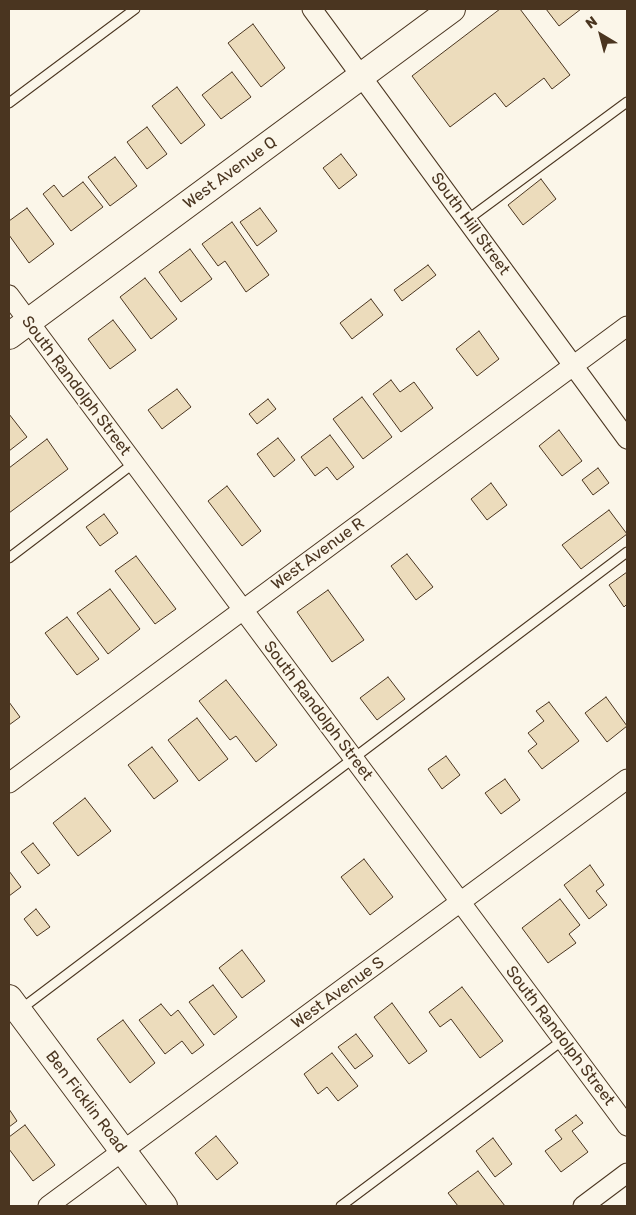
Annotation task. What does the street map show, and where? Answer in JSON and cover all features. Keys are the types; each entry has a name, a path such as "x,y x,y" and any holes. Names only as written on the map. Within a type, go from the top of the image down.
{"street":[{"name":"South Hill Street","path":"312,9 627,439"},
{"name":"West Avenue Q","path":"19,329 452,9"},
{"name":"South Randolph Street","path":"9,295 19,329 134,464 627,1126"},
{"name":"West Avenue R","path":"9,783 627,326"},
{"name":"West Avenue S","path":"48,1206 627,779"},
{"name":"Ben Ficklin Road","path":"14,1005 164,1206"},
{"path":"583,1206 627,1174"}],"lane":[{"path":"9,103 134,9"},
{"path":"467,220 627,102"},
{"path":"9,558 134,464"},
{"path":"14,1005 354,758 627,552"},
{"path":"341,1206 563,1040"}],"building":[{"path":"500,9 520,9 570,75 552,89 544,78 506,107 495,93 450,127 412,76"},
{"path":"546,9 581,9 559,26"},
{"path":"253,24 285,68 261,87 228,43"},
{"path":"232,72 251,97 221,119 202,95"},
{"path":"177,87 205,125 181,144 152,106"},
{"path":"147,127 167,154 147,169 127,142"},
{"path":"341,154 357,175 339,189 323,168"},
{"path":"115,157 137,186 110,206 88,177"},
{"path":"541,179 556,199 523,225 508,205"},
{"path":"83,182 103,207 71,231 43,194 54,185 63,197"},
{"path":"27,208 54,244 29,263 9,235 9,221"},
{"path":"260,208 277,231 257,246 240,222"},
{"path":"232,222 269,275 246,292 225,261 218,266 202,244"},
{"path":"190,249 212,279 181,302 159,272"},
{"path":"428,265 436,275 402,301 394,290"},
{"path":"145,278 177,319 151,339 120,297"},
{"path":"371,299 383,315 352,339 340,323"},
{"path":"113,320 136,350 110,369 88,339"},
{"path":"479,331 499,359 477,376 456,349"},
{"path":"391,380 400,392 414,382 433,408 401,432 373,394"},
{"path":"177,389 191,407 162,429 148,410"},
{"path":"362,397 392,437 363,459 333,419"},
{"path":"268,399 276,409 257,424 249,414"},
{"path":"9,414 27,437 9,451"},
{"path":"559,430 582,461 562,476 539,446"},
{"path":"330,435 354,467 337,480 327,467 315,476 301,457"},
{"path":"278,438 295,460 274,477 257,454"},
{"path":"47,439 68,469 9,513 9,468"},
{"path":"598,468 609,483 593,495 582,480"},
{"path":"491,483 507,505 487,520 471,499"},
{"path":"227,486 261,531 242,546 208,501"},
{"path":"609,510 627,534 581,569 562,545"},
{"path":"104,514 118,533 100,546 86,527"},
{"path":"407,554 433,587 416,600 391,566"},
{"path":"136,556 176,609 155,624 115,571"},
{"path":"627,572 627,604 624,607 609,585"},
{"path":"110,589 140,629 108,654 77,613"},
{"path":"328,590 364,640 332,662 297,612"},
{"path":"67,617 99,659 77,675 45,633"},
{"path":"388,677 405,699 377,720 360,698"},
{"path":"226,680 277,745 256,762 236,736 230,740 199,701"},
{"path":"606,697 627,726 607,742 585,713"},
{"path":"9,702 20,717 9,725"},
{"path":"549,702 579,741 542,769 528,751 537,744 528,733 544,721 536,711"},
{"path":"197,718 228,759 199,781 168,740"},
{"path":"152,747 178,781 154,799 128,765"},
{"path":"446,756 460,775 442,789 428,769"},
{"path":"505,779 520,800 501,814 485,793"},
{"path":"85,798 111,831 78,856 53,823"},
{"path":"33,843 50,865 38,874 21,852"},
{"path":"364,859 393,897 370,915 341,877"},
{"path":"590,865 604,885 596,891 607,905 589,919 564,885"},
{"path":"9,871 21,887 9,896"},
{"path":"560,899 580,925 569,934 576,943 548,963 522,928"},
{"path":"36,909 50,927 37,936 24,919"},
{"path":"242,950 265,981 242,998 219,968"},
{"path":"213,985 237,1017 214,1035 189,1002"},
{"path":"462,987 503,1041 480,1058 451,1019 440,1027 429,1012"},
{"path":"392,1003 427,1051 409,1064 374,1017"},
{"path":"161,1004 171,1016 178,1010 204,1045 192,1054 182,1041 165,1054 139,1020"},
{"path":"123,1020 155,1063 130,1083 97,1039"},
{"path":"356,1034 373,1056 355,1069 338,1047"},
{"path":"332,1053 358,1086 338,1101 327,1087 318,1094 304,1074"},
{"path":"9,1109 17,1121 9,1127"},
{"path":"576,1115 583,1123 572,1131 588,1152 561,1172 545,1151 562,1139 555,1130"},
{"path":"25,1125 55,1165 33,1181 9,1149 9,1137"},
{"path":"216,1136 238,1163 217,1180 195,1153"},
{"path":"493,1138 512,1164 495,1177 476,1151"},
{"path":"478,1171 505,1206 458,1206 448,1193"}]}
